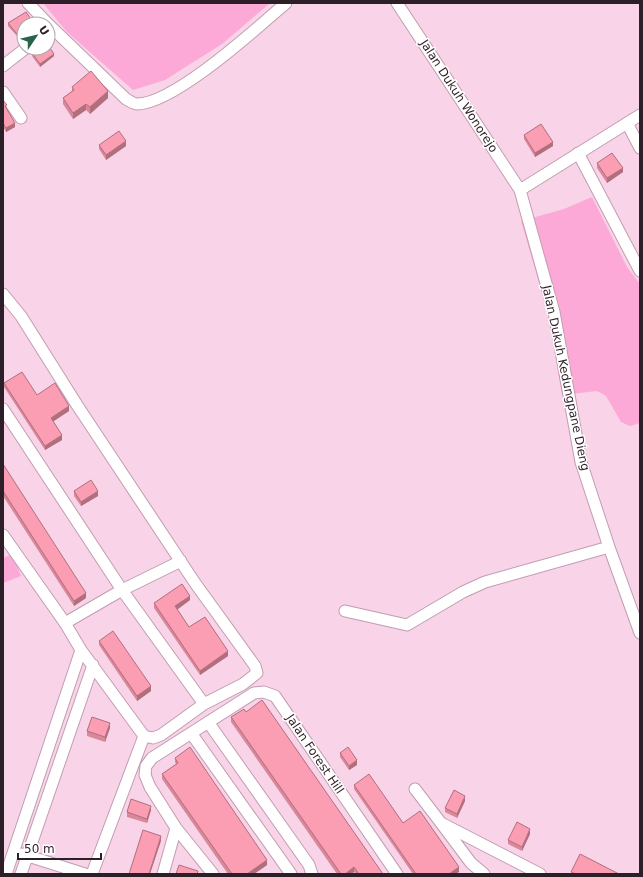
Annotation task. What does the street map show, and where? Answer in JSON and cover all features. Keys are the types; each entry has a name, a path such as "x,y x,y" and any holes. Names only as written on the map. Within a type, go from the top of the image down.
{"street":[{"path":"28,3 40,16"},
{"path":"56,32 126,99 136,104 151,101 170,92 230,53 286,3"},
{"name":"Jalan Dukuh Wonorejo","path":"397,3 520,190"},
{"path":"3,66 16,56"},
{"path":"3,92 21,118"},
{"path":"520,190 640,115"},
{"path":"627,123 640,148"},
{"path":"578,153 640,271"},
{"name":"Jalan Dukuh Kedungpane Dieng","path":"520,190 554,312 581,462 609,548 640,633"},
{"path":"3,294 21,316 77,405 195,583 255,666 257,673 243,684 204,704 161,735 153,738 144,736 81,650 65,623 3,534"},
{"path":"3,409 122,590 204,704"},
{"path":"344,611 407,625 464,592 485,582 609,548"},
{"path":"65,623 122,590 181,561"},
{"path":"6,874 81,650"},
{"path":"21,874 93,665"},
{"name":"Jalan Forest Hill","path":"213,874 176,828 150,788 145,775 146,766 152,758 254,693 264,692 275,696 397,874"},
{"path":"208,722 309,865 312,874"},
{"path":"191,734 291,874"},
{"path":"92,874 144,736"},
{"path":"415,789 471,863 484,874"},
{"path":"441,823 540,874"},
{"path":"164,874 176,828"},
{"path":"14,851 85,874"}],"shaded area":[{"path":"43,3 270,3 222,44 165,80 133,90 67,32 56,19 56,16 54,16"},
{"path":"592,197 627,267 640,284 640,423 630,426 621,422 606,396 597,391 562,395 548,313 521,221 564,209"},
{"path":"13,554 21,576 3,583 3,558"}],"building":[{"path":"26,12 29,16 19,16"},
{"path":"16,18 16,33 8,23"},
{"path":"34,56 51,56 40,64"},
{"path":"91,71 108,91 90,107 86,104 73,113 63,98 74,90 72,87"},
{"path":"3,100 7,105 5,106 15,123 6,128 3,123"},
{"path":"541,124 553,142 535,153 524,135"},
{"path":"119,131 126,141 106,155 99,145"},
{"path":"612,153 623,168 607,178 597,163"},
{"path":"22,372 37,395 55,383 69,406 51,418 62,435 45,446 4,383"},
{"path":"3,464 86,593 74,601 3,491"},
{"path":"91,480 98,491 81,502 74,491"},
{"path":"182,584 190,596 175,606 189,627 205,617 228,651 200,671 154,603"},
{"path":"113,631 151,686 137,696 99,641"},
{"path":"262,700 383,874 359,874 354,867 345,874 341,874 231,717 244,709 246,712"},
{"path":"92,717 110,723 105,737 87,731"},
{"path":"190,747 267,860 247,874 232,874 162,774 178,763 175,758"},
{"path":"348,747 357,760 349,766 340,753"},
{"path":"369,774 403,823 420,811 459,867 449,874 416,874 354,785"},
{"path":"454,790 465,796 457,814 445,808"},
{"path":"131,799 151,806 147,819 127,812"},
{"path":"517,822 530,829 522,847 508,840"},
{"path":"143,830 161,836 149,874 129,874"},
{"path":"580,854 619,874 576,874 571,872"},
{"path":"179,865 198,871 197,874 176,874"}]}
